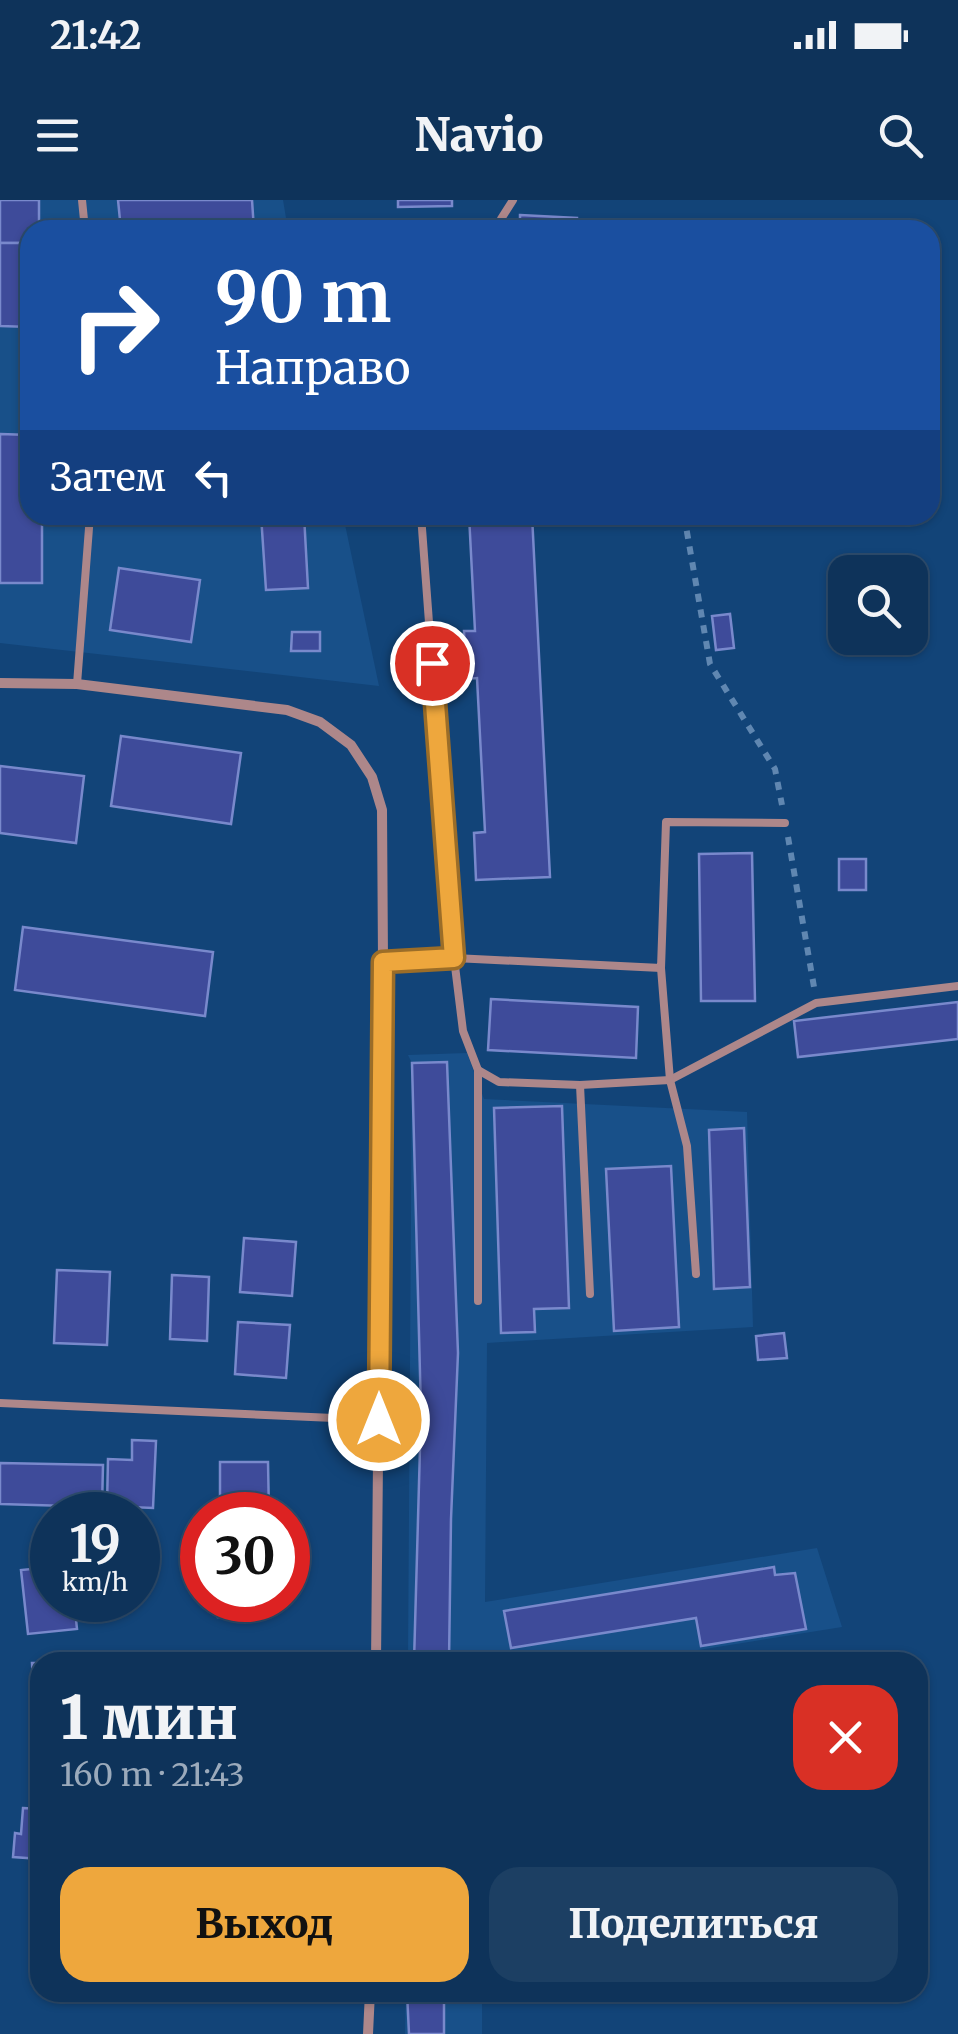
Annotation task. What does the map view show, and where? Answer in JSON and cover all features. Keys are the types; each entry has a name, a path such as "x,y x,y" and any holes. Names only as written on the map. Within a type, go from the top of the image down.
{"street":[{"path":"0,683 76,684 287,710 320,722 351,745 372,777 382,810 383,962 376,1652"},
{"path":"368,2034 370,2002"}],"lane":[{"path":"76,684 89,525"},
{"path":"422,525 454,958 462,1031 478,1070 478,1300"},
{"path":"696,1274 687,1146 670,1080 662,968 666,822 785,823"},
{"path":"383,962 454,958 662,968"},
{"path":"478,1070 499,1082 580,1085 670,1080 816,1004 958,986"},
{"path":"580,1085 590,1294"},
{"path":"0,1403 379,1420"}],"path":[{"path":"686,525 710,664 775,768 816,1004"}],"shaded area":[{"path":"0,200 283,200 286,220 20,220 20,525 345,525 379,686 0,643"},
{"path":"467,1053 484,1099 747,1112 753,1327 487,1343 485,1602 817,1548 842,1627 686,1652 408,1652 412,1063 408,1055"},
{"path":"406,2002 482,2002 482,2034 405,2034"}],"building":[{"path":"0,200 39,200 39,220 20,220 20,243 0,243"},
{"path":"118,200 252,200 253,220 120,220"},
{"path":"398,200 452,200 452,206 398,207"},
{"path":"520,215 577,218 577,220 520,220"},
{"path":"0,243 20,243 20,327 0,326"},
{"path":"0,434 20,435 20,525 42,525 42,583 0,583"},
{"path":"262,525 305,525 308,588 266,590"},
{"path":"470,525 532,525 550,877 476,880 474,833 485,832 477,678 466,679 464,631 475,631"},
{"path":"119,568 200,580 191,642 110,630"},
{"path":"730,614 734,648 716,650 712,616"},
{"path":"292,632 320,632 320,651 291,651"},
{"path":"121,736 241,753 231,824 111,806"},
{"path":"0,766 84,776 76,843 0,833"},
{"path":"752,853 755,1001 701,1001 699,854"},
{"path":"839,859 866,859 866,890 839,890"},
{"path":"23,927 213,952 205,1016 15,990"},
{"path":"491,999 638,1007 636,1058 488,1050"},
{"path":"958,1002 958,1039 798,1057 794,1021"},
{"path":"447,1062 458,1353 449,1652 414,1652 421,1412 412,1063"},
{"path":"562,1106 569,1308 534,1309 535,1332 501,1333 494,1108"},
{"path":"744,1128 750,1287 714,1289 709,1130"},
{"path":"671,1166 679,1327 614,1331 606,1169"},
{"path":"244,1238 296,1242 292,1296 240,1292"},
{"path":"57,1270 110,1272 107,1345 54,1343"},
{"path":"172,1275 209,1277 207,1341 170,1339"},
{"path":"238,1322 290,1325 286,1378 235,1374"},
{"path":"784,1333 787,1358 758,1360 756,1336"},
{"path":"132,1440 156,1441 154,1492 107,1492 108,1459 132,1460"},
{"path":"220,1462 268,1462 269,1492 220,1492"},
{"path":"0,1463 103,1465 102,1492 30,1492 30,1505 0,1504"},
{"path":"774,1567 775,1575 795,1573 806,1629 701,1646 696,1618 511,1648 504,1611"},
{"path":"30,1569 30,1622 76,1622 77,1629 28,1634 21,1570"},
{"path":"23,1808 30,1808 30,1858 13,1857 15,1833 21,1834"},
{"path":"407,2002 444,2002 444,2034 409,2034"}],"route":[{"path":"379,1420 383,962 454,958 432,663"}]}
